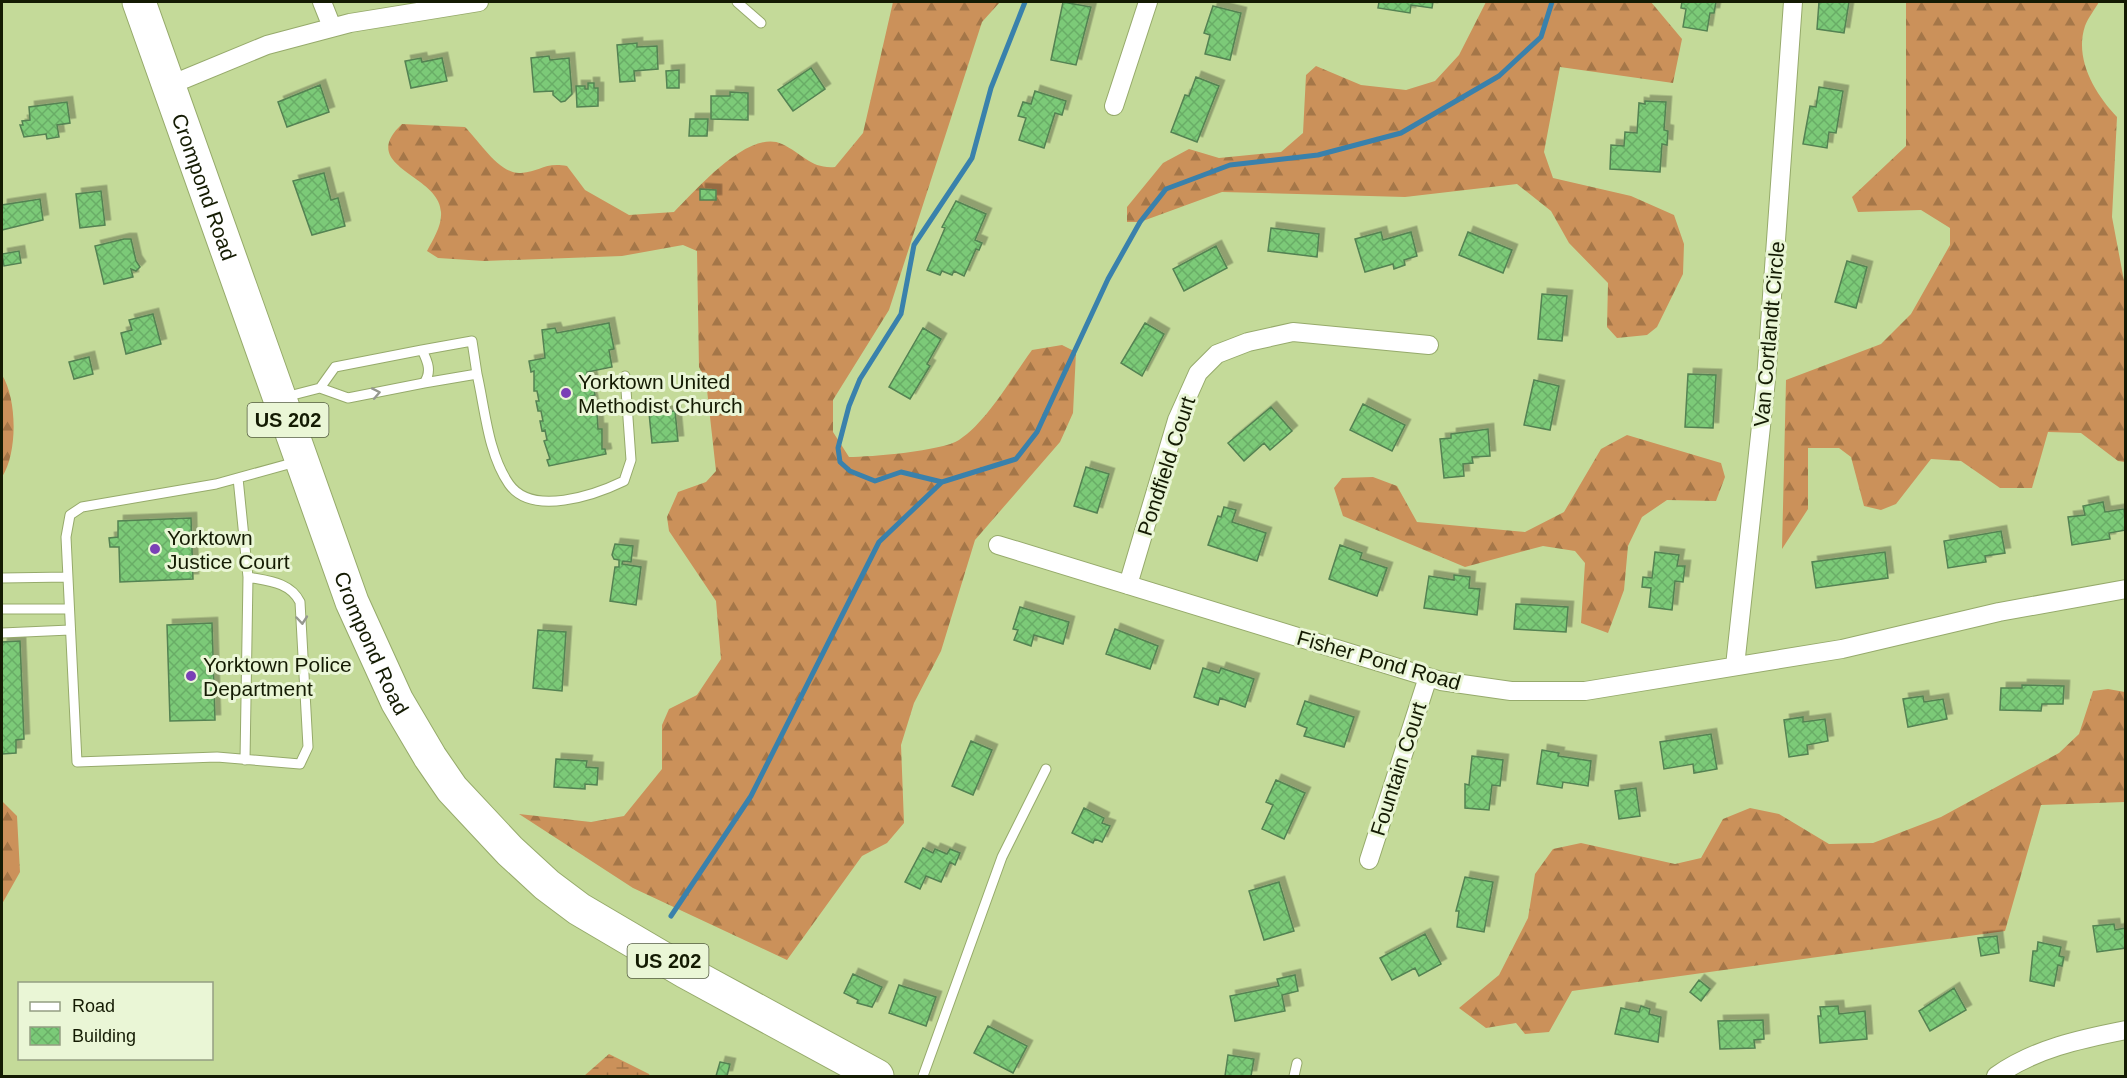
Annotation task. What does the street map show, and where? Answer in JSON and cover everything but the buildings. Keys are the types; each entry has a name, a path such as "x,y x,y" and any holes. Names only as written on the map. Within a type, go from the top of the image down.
{"highway":[{"name":"Crompond Road","path":"139,2 352,602 396,700 430,758 478,818 547,885 603,925 877,1077"}],"street":[{"path":"322,2 332,27"},
{"path":"170,85 267,45 332,27 479,2"},
{"path":"1114,106 1148,2"},
{"name":"Van Cortlandt Circle","path":"1735,666 1766,380 1793,2"},
{"name":"Pondfield Court","path":"1128,585 1177,420 1198,373 1217,354 1248,342 1293,332 1429,345"},
{"name":"Fisher Pond Road","path":"998,546 1428,677 1511,690 1585,690 1842,649 1999,612 2126,589"},
{"name":"Fountain Court","path":"1369,860 1428,677"},
{"path":"1996,1077 2044,1051 2084,1038 2126,1030"}],"lane":[{"path":"737,2 761,23"},
{"path":"320,388 335,367 472,340 477,374 497,463 510,486 529,499 556,501 596,494 624,481 631,460 625,376"},
{"path":"422,350 428,360 429,376 424,383"},
{"path":"280,398 320,388 348,398 477,374"},
{"path":"248,577 283,585 296,593 300,602 308,747 300,764 217,757 77,762 66,537 70,515 82,507 238,478 302,461"},
{"path":"238,478 248,577 245,760"},
{"path":"2,578 68,577"},
{"path":"2,609 69,609"},
{"path":"2,633 70,630"},
{"path":"923,1077 1002,857 1046,769"},
{"path":"1294,1077 1297,1063"}],"green space":[{"path":"893,2 1000,2 982,22 889,310 833,400 833,432 849,457 906,453 950,444 959,440 979,422 999,398 1032,350 1062,345 1076,352 1073,413 1060,442 975,540 941,651 914,703 901,745 904,823 887,843 862,856 787,960 633,888 519,814 591,822 624,816 662,769 662,725 669,709 697,695 721,659 716,601 669,531 667,517 678,492 706,482 716,471 706,381 699,367 697,251 683,245 622,256 484,261 438,258 427,251 440,222 441,212 437,199 428,188 394,161 389,151 390,139 402,124 465,127 490,156 505,169 521,173 553,165 567,166 585,190 629,215 674,212 724,164 754,145 769,141 782,144 813,163 835,167 863,133"},
{"path":"1486,2 1651,2 1682,39 1673,83 1560,67 1544,152 1553,178 1631,196 1674,215 1684,244 1683,274 1657,327 1647,335 1617,338 1607,327 1608,283 1569,243 1551,211 1517,184 1405,197 1222,192 1140,222 1127,222 1127,207 1163,163 1189,149 1219,158 1281,152 1303,133 1306,75 1316,66 1361,85 1406,90 1435,81 1459,55"},
{"path":"1906,2 2099,2 2085,26 2082,51 2084,63 2094,87 2117,117 2112,217 2125,286 2125,462 2118,461 2081,433 2048,432 2032,488 2000,488 1961,461 1931,459 1896,504 1881,510 1864,506 1851,457 1839,448 1808,448 1808,509 1782,549 1786,380 1881,344 1911,314 1950,245 1950,228 1921,210 1858,212 1852,197 1906,146"},
{"path":"2,375 11,397 14,426 11,454 2,477"},
{"path":"1627,435 1721,463 1725,477 1716,501 1667,500 1642,517 1628,546 1624,590 1608,633 1581,623 1585,563 1575,551 1543,546 1465,567 1343,516 1334,488 1342,478 1373,477 1397,486 1417,522 1525,532 1564,512 1601,449"},
{"path":"2108,689 2125,692 2125,802 2041,805 2005,931 1572,991 1549,1032 1525,1034 1516,1023 1486,1028 1459,1008 1499,975 1528,918 1535,874 1553,849 1581,843 1675,864 1701,858 1723,819 1750,808 1779,814 1829,844 1873,843 1941,817 2059,753 2079,734 2093,691"},
{"path":"2,801 17,816 20,872 2,904"},
{"path":"609,1054 649,1074 650,1076 584,1076"}],"waterway":[{"path":"942,482 901,472 875,481 850,471 840,462 838,448 849,406 860,379 901,314 914,245 972,158 991,88 1025,2"},
{"path":"671,916 751,796 879,542 942,482 1016,459 1037,432 1108,279 1140,222 1166,189 1230,165 1318,155 1401,133 1499,76 1541,37 1552,2"}],"place":[{"name":"Yorktown United Methodist Church","path":"566,393"},
{"name":"Yorktown Justice Court","path":"155,549"},
{"name":"Yorktown Police Department","path":"191,676"}]}
